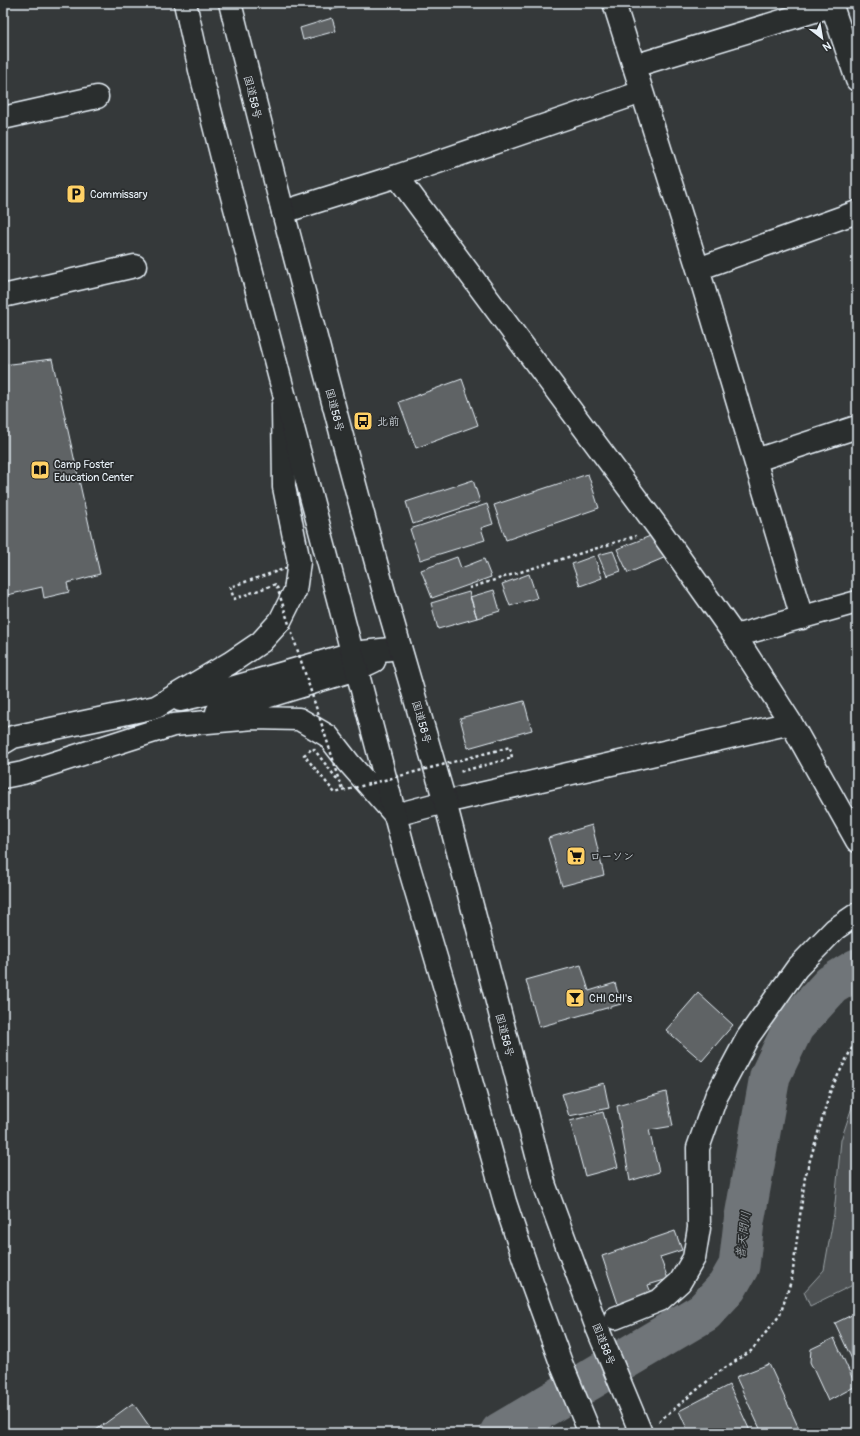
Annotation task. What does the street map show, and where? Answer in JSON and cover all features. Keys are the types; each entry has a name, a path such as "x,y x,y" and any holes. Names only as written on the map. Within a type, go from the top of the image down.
{"main road":[{"path":"185,3 200,70 283,394 395,815 505,1202 560,1363 589,1432"},
{"name":"国道58号","path":"230,3 283,212 384,592 445,802 544,1186 572,1262 629,1406 649,1428"},
{"path":"614,3 698,269 802,618"},
{"path":"634,66 831,4 857,80"},
{"path":"283,212 397,176 642,92"},
{"path":"3,118 97,97"},
{"path":"397,176 659,529 735,636 791,723 857,841"},
{"path":"698,269 857,212"},
{"path":"3,296 134,266"},
{"path":"156,707 230,663 261,642 280,621 295,591 299,562 284,487 283,394"},
{"path":"756,460 857,426"},
{"path":"735,636 857,602"},
{"path":"3,777 23,773 173,725 355,661 400,648"},
{"path":"3,742 13,738 156,707 230,688 355,661"},
{"path":"173,725 254,718 298,719 328,736 349,763 395,815"},
{"path":"395,815 445,802 791,723"},
{"path":"615,1318 660,1300 680,1282 694,1258 699,1228 698,1148 716,1097 748,1037 797,968 835,929 857,914"}],"path":[{"path":"469,588 659,529"},
{"path":"287,568 230,587 234,599 276,584 342,790"},
{"path":"337,779 313,748 304,755 335,793 510,747 512,758 459,772"},
{"path":"649,1428 720,1370 751,1351 780,1315 792,1278 805,1176 831,1089 855,1042 857,1041"}],"shaded area":[{"path":"857,1092 857,1283 810,1306 804,1292 824,1270 834,1214 841,1140"}],"building":[{"path":"328,3 356,3 330,10"},
{"path":"332,18 336,31 303,40 300,28"},
{"name":"Camp Foster Education Center","path":"52,359 100,574 67,583 69,592 44,598 42,587 3,596 3,365"},
{"path":"462,379 478,425 416,448 399,402"},
{"path":"588,474 599,508 506,540 494,505"},
{"path":"473,480 480,502 413,524 406,502"},
{"path":"487,504 493,524 481,528 485,540 420,560 410,529"},
{"path":"653,535 666,557 628,573 617,549"},
{"path":"613,551 621,571 607,576 598,555"},
{"path":"594,556 602,578 580,586 572,564"},
{"path":"457,557 461,568 484,559 491,577 432,598 421,570"},
{"path":"529,574 537,598 510,606 502,584"},
{"path":"494,590 500,611 477,618 470,597"},
{"path":"469,592 477,618 438,629 431,603"},
{"path":"524,701 532,730 468,748 460,718"},
{"name":"ローソン","path":"592,825 604,875 562,886 548,838"},
{"name":"CHI CHI's","path":"581,965 589,991 615,983 621,1004 539,1027 526,980"},
{"path":"698,993 733,1025 702,1061 666,1030"},
{"path":"604,1083 609,1108 569,1116 562,1094"},
{"path":"666,1092 673,1126 649,1130 659,1172 630,1181 617,1106"},
{"path":"603,1112 618,1167 585,1176 570,1121"},
{"path":"675,1231 682,1250 660,1257 668,1279 648,1285 651,1293 618,1304 602,1256"},
{"path":"857,1313 857,1370 835,1323"},
{"path":"834,1338 856,1386 828,1401 810,1362 811,1349"},
{"path":"769,1364 801,1433 762,1433 736,1377"},
{"path":"729,1385 751,1433 689,1433 679,1411"},
{"path":"133,1403 154,1433 92,1433"}],"waterway":[{"name":"普天間川","path":"500,1433 704,1312 727,1287 739,1266 744,1222 770,1076 794,1026 831,985 857,969"}],"place":[{"name":"Commissary","path":"76,194"},
{"name":"北前","path":"363,421"},
{"name":"Camp Foster Education Center","path":"40,470"},
{"name":"ローソン","path":"576,856"},
{"name":"CHI CHI's","path":"575,998"}]}
